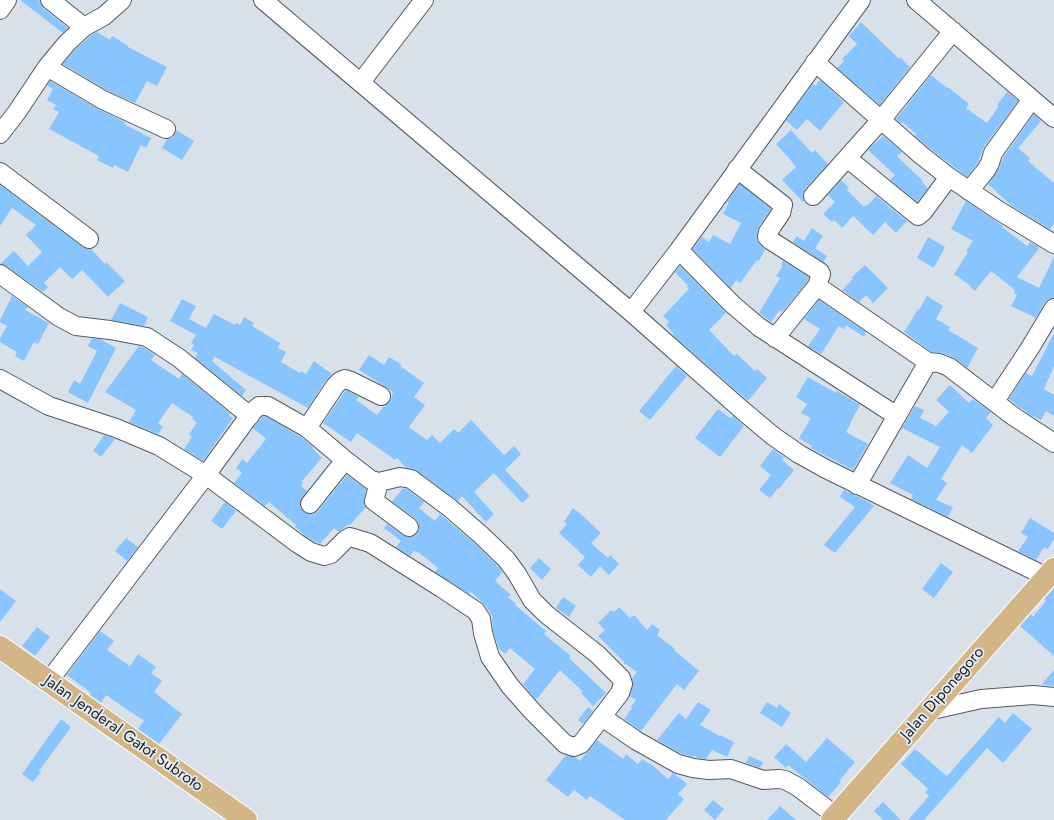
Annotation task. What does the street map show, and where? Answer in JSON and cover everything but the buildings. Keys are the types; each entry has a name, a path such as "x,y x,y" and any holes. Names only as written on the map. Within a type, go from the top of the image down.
{"main road":[{"name":"Jalan Diponegoro","path":"834,818 1050,573"},
{"name":"Jalan Jenderal Gatot Subroto","path":"0,647 246,820"}],"street":[{"path":"0,10 7,0"},
{"path":"50,0 84,27"},
{"path":"0,134 17,112 47,67 67,43 84,27 104,16 122,0"},
{"path":"264,0 631,312 773,436 799,454 857,485 1050,573"},
{"path":"361,82 424,0"},
{"path":"631,312 679,250 861,0"},
{"path":"916,0 1054,118"},
{"path":"813,196 881,120 953,31"},
{"path":"815,62 949,177 1054,244"},
{"path":"47,67 103,100 166,129"},
{"path":"969,191 986,170 990,164 993,154 1032,99"},
{"path":"847,158 918,216 923,212 949,177"},
{"path":"737,169 782,205 781,213 768,232 767,237 821,274 817,286 775,338"},
{"path":"0,172 89,239"},
{"path":"679,250 745,316 775,338 897,416"},
{"path":"0,274 59,317 76,326 110,330 147,337 179,358 250,416"},
{"path":"817,286 928,362 945,364 1013,416 1054,443"},
{"path":"995,401 1054,308"},
{"path":"857,485 928,362"},
{"path":"307,428 335,386 340,381 345,379 352,381 381,396"},
{"path":"1,381 49,406 116,428 159,446 206,475 311,552 324,556 331,554 350,537 370,543 444,589 476,611 481,619 483,633 490,657 533,712 565,744 572,747 578,746 584,741 622,688 623,682 597,654 546,614 532,600 517,574 506,559 481,534 450,508 411,479 400,477 379,482 372,480 345,460 307,428 268,406 259,406 250,416 206,475 48,682"},
{"path":"310,504 345,460"},
{"path":"379,482 374,501 408,527"},
{"path":"928,711 982,700 1007,697 1033,695 1054,698"},
{"path":"602,717 637,741 678,764 709,770 731,769 763,780 785,780 798,787 834,818"}]}
